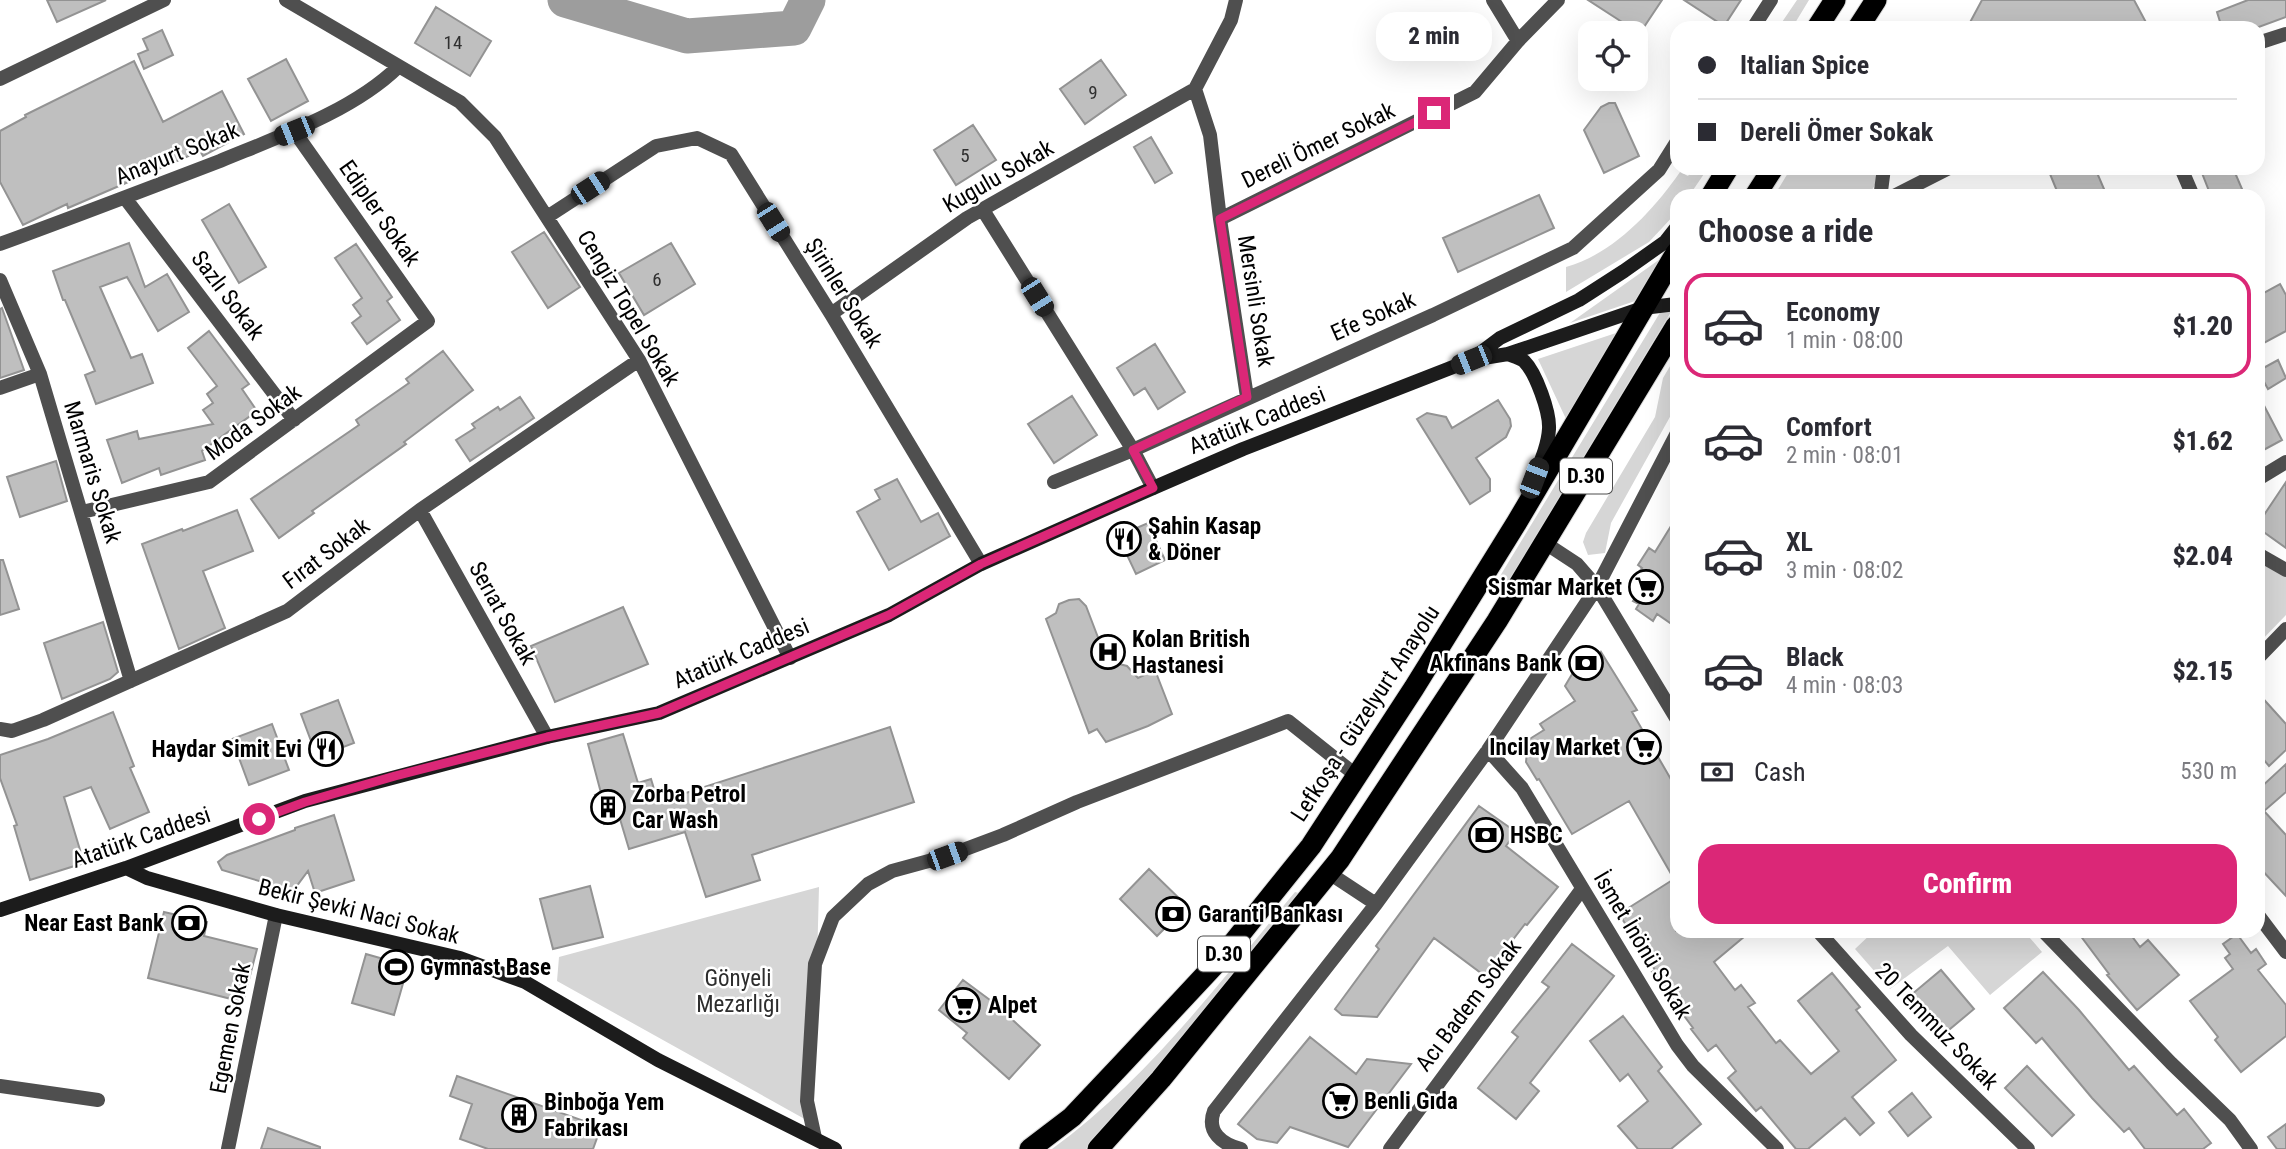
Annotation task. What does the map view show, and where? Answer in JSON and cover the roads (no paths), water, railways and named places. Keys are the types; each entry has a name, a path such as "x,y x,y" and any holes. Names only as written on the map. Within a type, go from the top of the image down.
{"highway":[{"path":"1822,21 1835,0"},
{"path":"1862,21 1876,0"},
{"name":"Lefkoşa - Güzelyurt Anayolu","path":"1030,1149 1072,1117 1221,958 1311,846 1517,522 1670,263"},
{"name":"D.30","path":"1098,1149 1161,1079 1329,873 1460,678 1670,336"}],"main road":[{"path":"1708,189 1720,175"},
{"name":"Atatürk Caddesi","path":"1471,360 1500,338 1579,300 1624,271 1670,236"},
{"name":"Atatürk Caddesi","path":"0,910 126,868 305,802 547,737 659,713 889,615 981,564 1243,449 1471,360 1508,354 1643,308 1670,305"},
{"path":"1508,354 1523,361 1535,380 1547,411 1549,429 1542,456 1517,522"},
{"name":"Bekir Şevki Naci Sokak","path":"126,868 147,878 276,915 460,958 525,982 658,1060 835,1149"}],"street":[{"path":"0,79 164,0"},
{"name":"Cengiz Topel Sokak","path":"286,0 460,102 495,137 639,360 790,658"},
{"path":"1195,89 1231,20 1236,0"},
{"path":"1493,0 1518,41"},
{"name":"Dereli Ömer Sokak","path":"1220,219 1475,92 1518,41 1558,0"},
{"path":"1758,21 1771,0"},
{"path":"2265,41 2286,34"},
{"name":"Anayurt Sokak","path":"0,244 294,131 379,85 398,67"},
{"name":"Kugulu Sokak","path":"831,314 967,218 1195,89"},
{"name":"Mersinli Sokak","path":"1195,89 1210,135 1247,397"},
{"name":"Edipler Sokak","path":"294,131 428,321"},
{"name":"Şirinler Sokak","path":"547,217 656,146 696,138 730,154 831,314 981,564"},
{"name":"Efe Sokak","path":"1054,482 1133,450 1433,315 1573,248 1659,170 1670,153"},
{"path":"1908,189 1935,175"},
{"name":"Sazlı Sokak","path":"125,198 294,420"},
{"path":"983,210 1133,450 1153,488"},
{"name":"Marmaris Sokak","path":"0,280 40,374 131,681"},
{"name":"Moda Sokak","path":"82,512 209,482 428,321"},
{"name":"Fırat Sokak","path":"6,730 44,720 287,611 420,510 639,360"},
{"path":"0,388 40,374"},
{"path":"1241,1149 1226,1144 1215,1135 1211,1125 1214,1111 1376,904 1488,750 1597,587 1670,447"},
{"path":"2265,475 2286,462"},
{"name":"Serıat Sokak","path":"420,510 547,737"},
{"path":"1545,543 1577,565 1597,587 1670,708"},
{"path":"2265,559 2286,570"},
{"path":"2265,651 2286,629"},
{"path":"815,1138 807,1101 815,964 832,917 868,884 892,871 947,856 1003,835 1077,802 1288,721 1357,776"},
{"name":"İsmet İnönü Sokak","path":"1488,750 1522,788 1684,1055 1777,1149"},
{"path":"1329,873 1376,904"},
{"name":"Acı Badem Sokak","path":"1390,1149 1583,889"},
{"name":"Egemen Sokak","path":"228,1149 276,915"},
{"path":"2265,923 2284,945"},
{"name":"20 Temmuz Sokak","path":"1824,938 1911,1035 2028,1149"},
{"path":"2050,938 2230,1120 2251,1149"},
{"path":"0,1086 98,1100"}],"waterway":[{"path":"565,0 687,36 794,28 808,0"}],"place":[{"name":"Şahin Kasap & Döner","path":"1124,539"},
{"name":"Sismar Market","path":"1646,587"},
{"name":"Kolan British Hastanesi","path":"1108,652"},
{"name":"Akfinans Bank","path":"1586,663"},
{"name":"Incilay Market","path":"1644,747"},
{"name":"Haydar Simit Evi","path":"326,749"},
{"name":"Zorba Petrol Car Wash","path":"608,807"},
{"name":"HSBC","path":"1486,835"},
{"name":"Garanti Bankası","path":"1173,914"},
{"name":"Near East Bank","path":"189,923"},
{"name":"Gymnast Base","path":"396,967"},
{"name":"Alpet","path":"963,1005"},
{"name":"Benli Gıda","path":"1340,1101"},
{"name":"Binboğa Yem Fabrikası","path":"519,1115"}],"park label":[{"name":"Gönyeli Mezarlığı","path":"738,991"}]}
